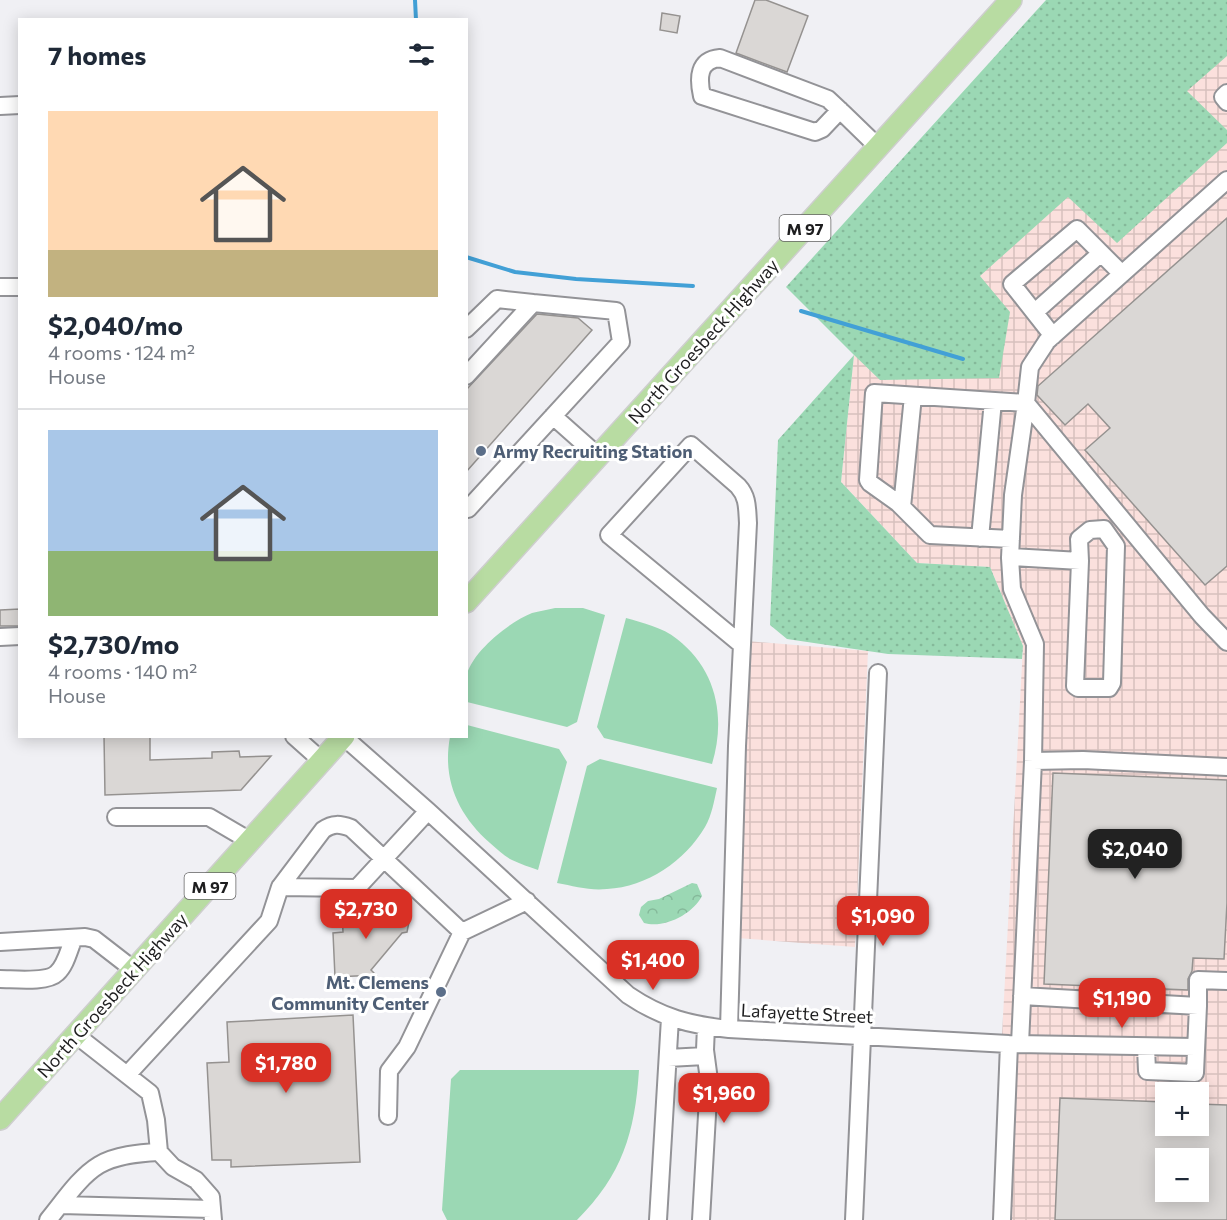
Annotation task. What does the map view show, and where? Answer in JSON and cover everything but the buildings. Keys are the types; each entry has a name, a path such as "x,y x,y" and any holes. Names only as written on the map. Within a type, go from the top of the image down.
{"main road":[{"name":"North Groesbeck Highway","path":"468,600 1011,0"},
{"name":"North Groesbeck Highway","path":"0,1119 343,738"}],"street":[{"path":"840,110 822,129 815,132 702,96 699,82 703,66 711,59 720,58 828,99 840,110 878,147"},
{"path":"1227,93 1222,97 1227,102"},
{"path":"0,106 18,105"},
{"path":"1002,1220 1014,1044 1022,996 1033,761 1035,644 1012,589 1010,557 1013,495 1030,367 1047,341 1227,180"},
{"path":"1053,336 1012,284 1077,229 1122,274"},
{"path":"1035,312 1101,253"},
{"path":"0,287 18,287"},
{"path":"468,327 497,299 616,311 621,342 468,509"},
{"path":"468,374 533,303"},
{"path":"1011,539 930,535 902,507 868,480 874,393 1026,403 1202,616 1227,642"},
{"path":"902,507 913,396"},
{"path":"980,538 993,401"},
{"path":"553,416 598,456"},
{"path":"729,1029 748,523 747,499 738,486 691,445 609,535 742,645"},
{"path":"1104,529 1116,546 1112,683 1109,688 1078,688 1075,686 1080,561 1079,539 1090,530 1104,529"},
{"path":"1010,557 1080,561"},
{"path":"0,636 18,636"},
{"path":"854,1220 878,673"},
{"path":"296,738 322,761"},
{"name":"Lafayette Street","path":"345,738 628,995 655,1012 670,1018 729,1029 1014,1044 1195,1047"},
{"path":"1033,761 1083,760 1227,767"},
{"path":"280,888 357,888 428,811"},
{"path":"116,817 209,817 250,842"},
{"path":"127,1075 269,921 280,888 323,830 330,825 351,828 462,932"},
{"path":"388,1116 388,1071 407,1047 462,932 527,901"},
{"path":"0,979 41,979 52,976 60,969 74,938"},
{"path":"0,942 94,939 135,970"},
{"path":"1146,1047 1147,1071 1194,1073 1198,980 1227,981"},
{"path":"1022,996 1198,1006"},
{"path":"658,1220 670,1018"},
{"path":"701,1220 709,1080 705,1056 706,1026"},
{"path":"61,1204 212,1214 211,1197 196,1180 173,1167 159,1152 156,1120 150,1093 76,1035"},
{"path":"668,1058 705,1056"},
{"path":"48,1220 88,1173 101,1164 136,1154 159,1152"}],"shaded area":[{"path":"1227,28 1227,1220 992,1220 1023,646 990,567 917,563 841,482 854,355"},
{"path":"747,641 868,651 855,947 737,938"}],"green space":[{"path":"1046,0 1227,0 1227,56 1187,91 1227,130 1227,143 1117,243 1068,197 980,276 1010,312 999,378 880,380 786,287"},
{"path":"854,355 841,482 917,563 990,567 1023,646 1022,659 888,654 787,639 770,625 778,440"},
{"path":"555,608 583,608 605,615 577,722 567,727 468,702 468,671 475,659 502,631 532,613"},
{"path":"626,618 665,631 691,651 701,665 715,696 718,712 716,747 712,764 604,738 597,727"},
{"path":"468,725 559,749 567,762 538,870 512,860 469,821 455,795 451,782 448,752 450,738 468,738"},
{"path":"600,759 717,788 709,818 697,839 676,861 664,870 636,883 601,889 557,883 587,766"},
{"path":"692,883 697,884 702,896 692,909 669,922 644,923 639,915 641,907 648,901 659,899"},
{"path":"460,1070 639,1070 634,1114 623,1152 605,1186 577,1220 447,1220 442,1210 451,1079"}],"waterway":[{"path":"415,0 416,18"},
{"path":"468,258 515,272 576,279 693,286"},
{"path":"801,311 963,359"}],"place":[{"name":"Army Recruiting Station","path":"481,451"},
{"name":"Mt. Clemens Community Center","path":"441,992"}]}
